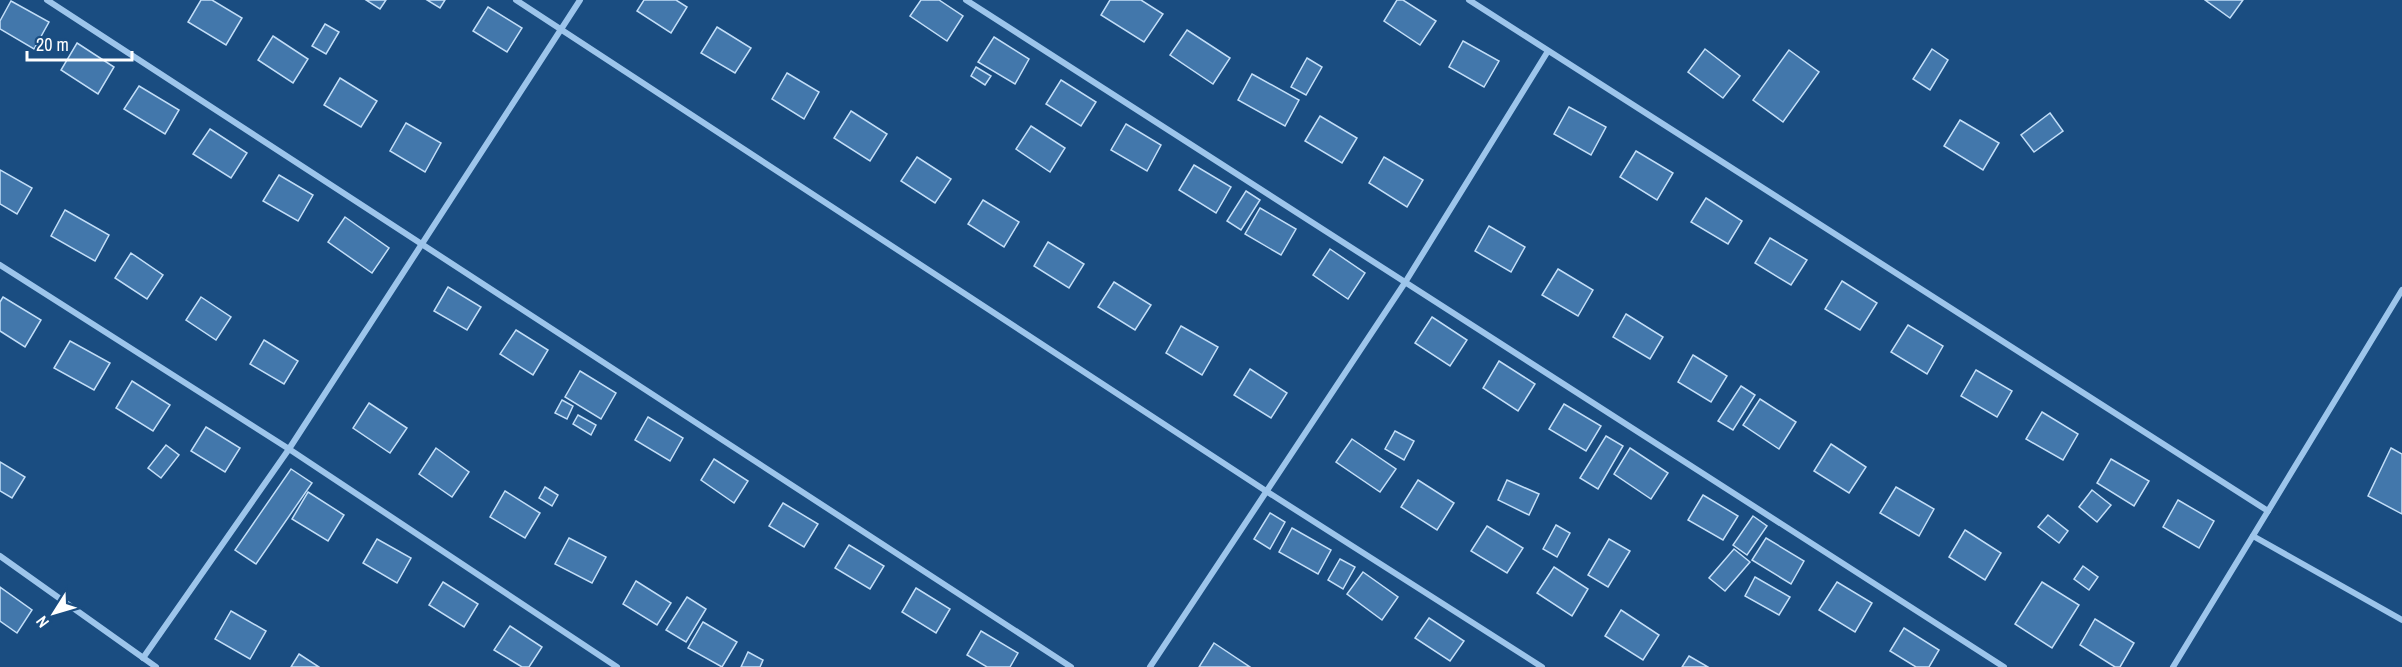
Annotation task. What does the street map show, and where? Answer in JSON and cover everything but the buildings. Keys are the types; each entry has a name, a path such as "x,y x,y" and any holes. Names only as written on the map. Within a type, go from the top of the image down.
{"street":[{"path":"47,0 1071,667"},
{"path":"516,0 1266,491 1542,667"},
{"path":"143,658 289,449 580,0"},
{"path":"966,0 2004,667"},
{"path":"1469,0 2268,512"},
{"path":"1150,667 1406,281 1548,51"},
{"path":"0,265 289,449 617,667"},
{"path":"2173,667 2402,290"},
{"path":"2253,536 2402,620"},
{"path":"0,556 156,667"}]}
